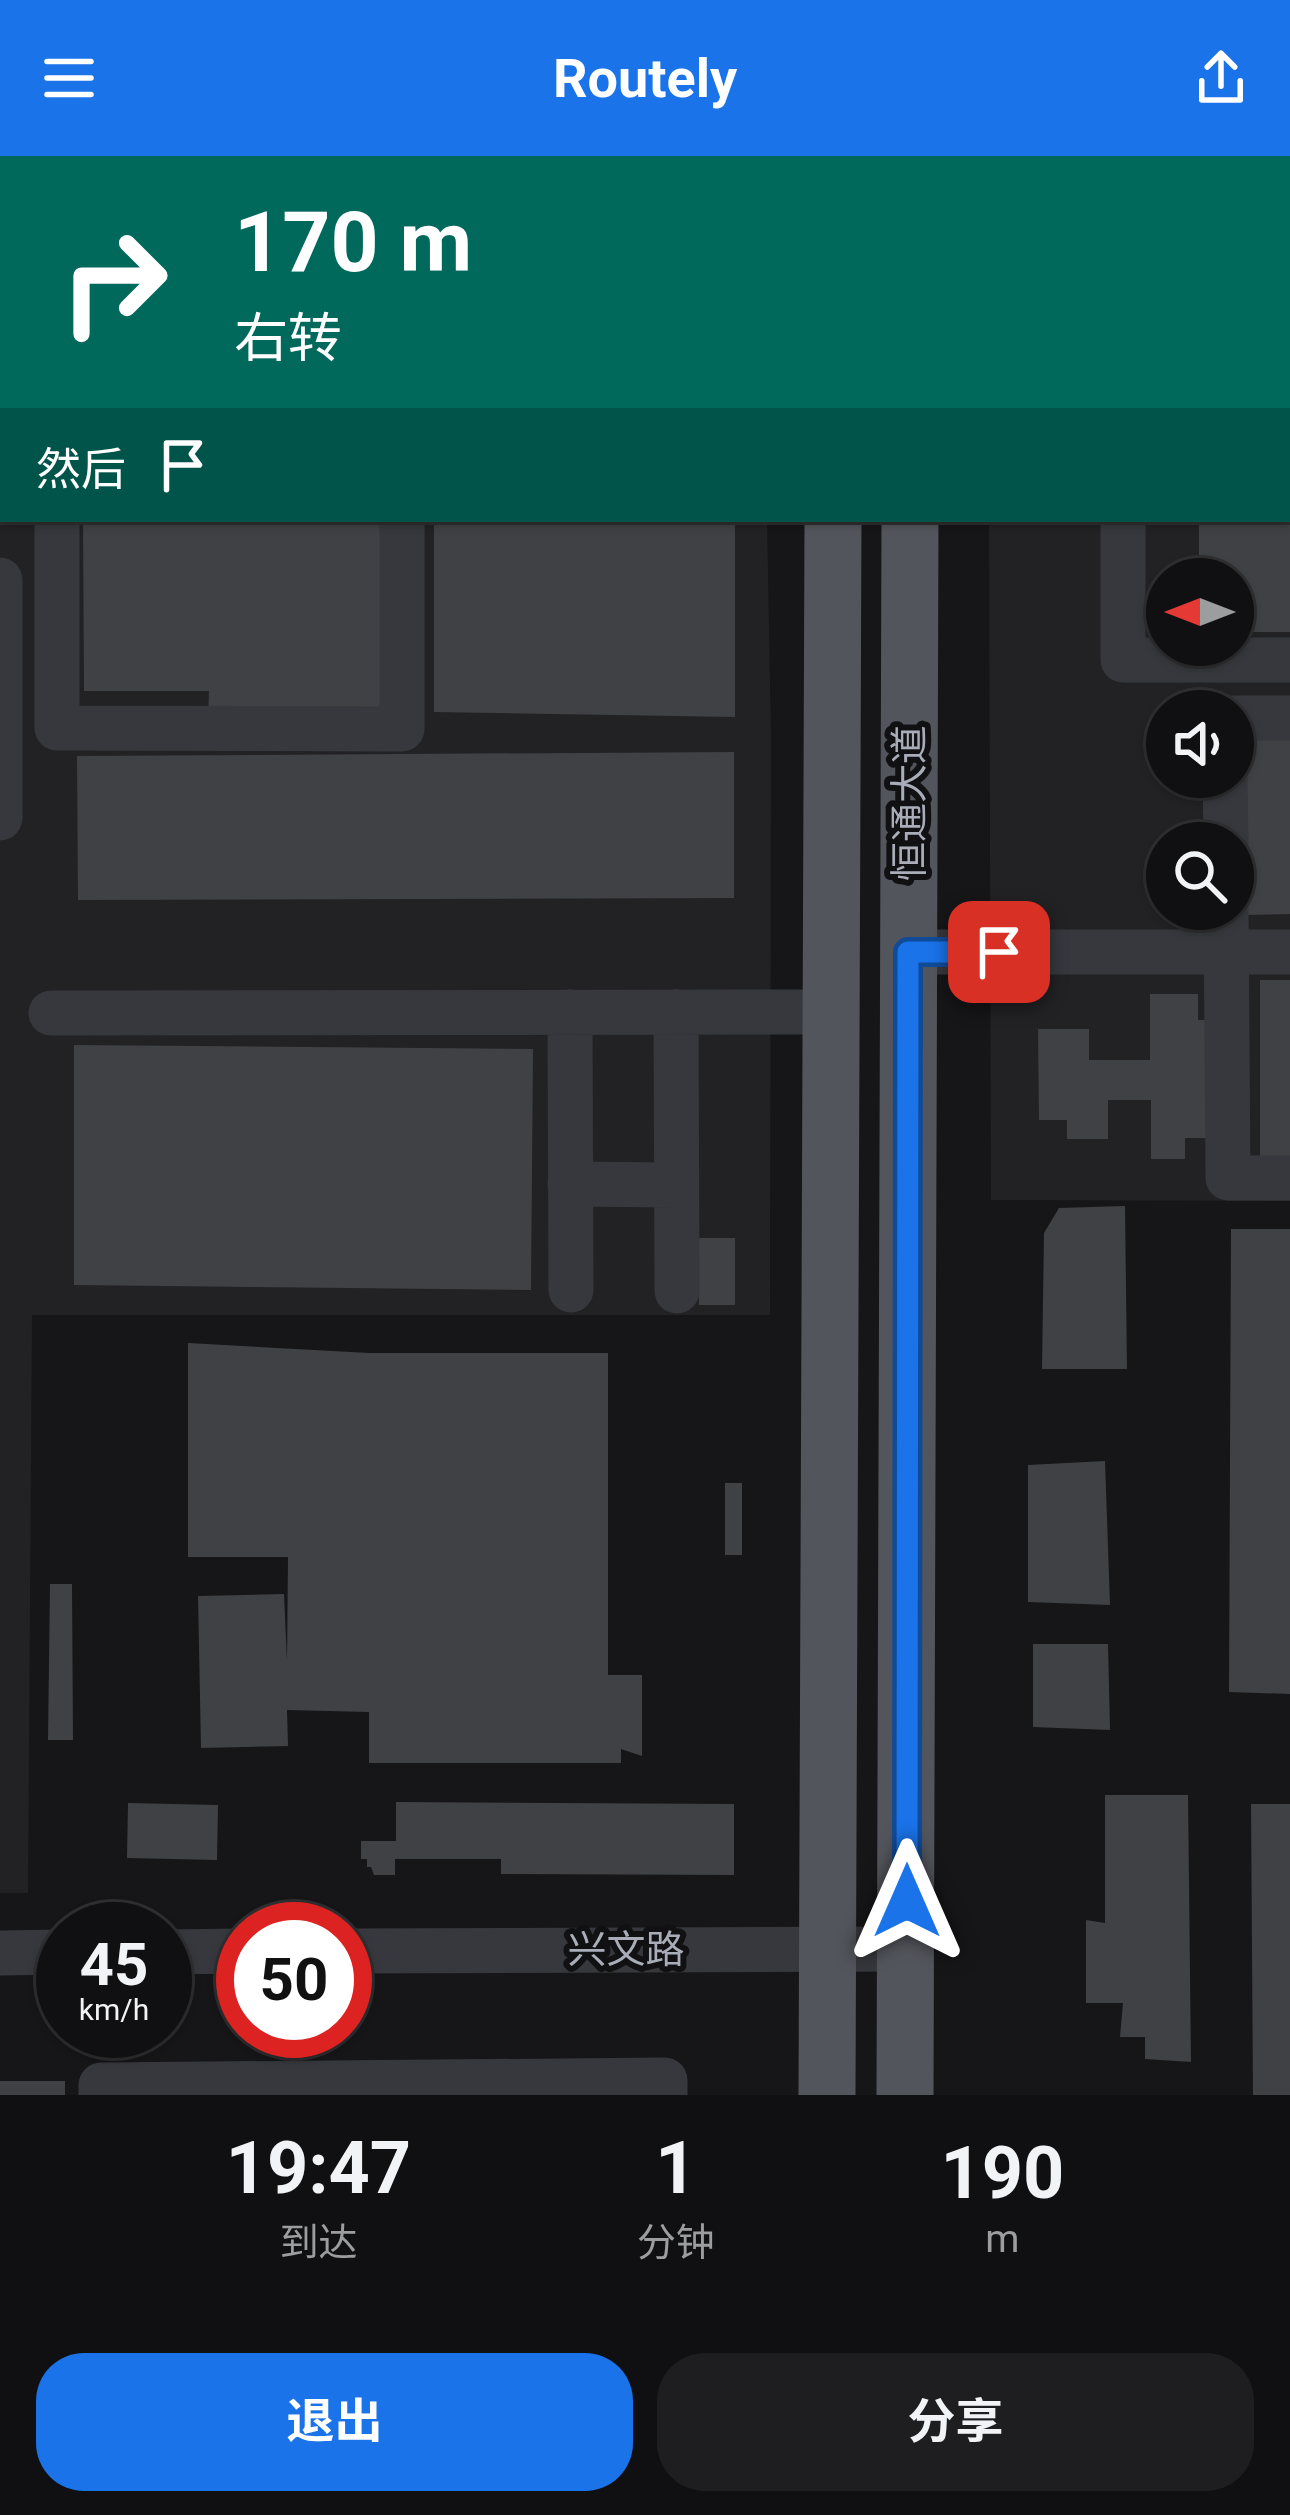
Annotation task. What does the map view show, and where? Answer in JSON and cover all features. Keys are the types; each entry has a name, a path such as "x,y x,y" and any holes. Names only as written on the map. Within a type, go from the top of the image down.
{"main road":[{"name":"恒通大道","path":"827,2095 833,522"},
{"name":"恒通大道","path":"905,2095 910,522"}],"street":[{"path":"57,522 57,728 241,729 402,729 402,522"},
{"path":"1123,522 1123,660 1290,660"},
{"path":"0,580 0,818"},
{"path":"1254,718 1290,718"},
{"path":"908,952 1226,930 1290,952"},
{"path":"1226,930 1228,1178 1290,1178"},
{"path":"570,1012 571,1290"},
{"path":"676,1012 677,1291"},
{"path":"51,1013 832,1012"},
{"path":"570,1184 676,1186"},
{"name":"兴文路","path":"372,1951 907,1949"},
{"path":"0,1953 36,1952"},
{"path":"101,2095 101,2085 665,2080 665,2095"}],"shaded area":[{"path":"0,522 767,522 770,1315 32,1315 28,1893 0,1893"},
{"path":"989,522 1290,522 1290,1201 991,1200"}],"building":[{"path":"83,522 396,522 383,723 208,721 209,691 84,691"},
{"path":"434,522 735,523 735,717 434,712"},
{"path":"1199,522 1290,522 1290,632 1254,632 1254,558 1199,558"},
{"path":"1290,733 1290,914 1254,915 1254,822 1245,822 1245,798 1254,798 1254,734"},
{"path":"734,752 734,898 78,900 77,756"},
{"path":"1260,980 1290,980 1290,1157 1260,1157"},
{"path":"1150,994 1198,994 1198,1020 1217,1020 1217,1138 1185,1138 1185,1159 1151,1159 1151,1100 1108,1100 1108,1139 1067,1139 1067,1120 1039,1120 1038,1029 1089,1029 1089,1060 1150,1060"},
{"path":"74,1045 533,1049 531,1290 74,1285"},
{"path":"1125,1206 1127,1369 1042,1369 1044,1233 1059,1208"},
{"path":"1231,1229 1290,1229 1290,1694 1229,1692"},
{"path":"699,1238 735,1238 735,1305 699,1305"},
{"path":"188,1343 369,1353 608,1353 608,1675 642,1675 642,1756 621,1749 621,1763 369,1763 369,1712 287,1710 288,1746 201,1748 198,1596 284,1594 287,1661 288,1557 188,1557"},
{"path":"1105,1461 1110,1605 1028,1602 1028,1465"},
{"path":"725,1483 742,1483 742,1555 725,1555"},
{"path":"50,1584 72,1584 73,1740 48,1740"},
{"path":"1033,1644 1108,1644 1110,1730 1033,1727"},
{"path":"1105,1795 1188,1795 1191,2062 1145,2059 1145,2037 1120,2037 1123,2003 1086,2003 1086,1920 1105,1923"},
{"path":"396,1802 734,1804 734,1875 501,1874 501,1859 395,1859 395,1875 374,1875 367,1859 361,1859 361,1841 396,1841"},
{"path":"128,1803 218,1805 217,1860 127,1858"},
{"path":"1251,1804 1290,1804 1290,2095 1253,2095"},
{"path":"0,2081 65,2081 65,2095 0,2095"}],"route":[{"path":"907,1901 908,952 999,952"}]}
